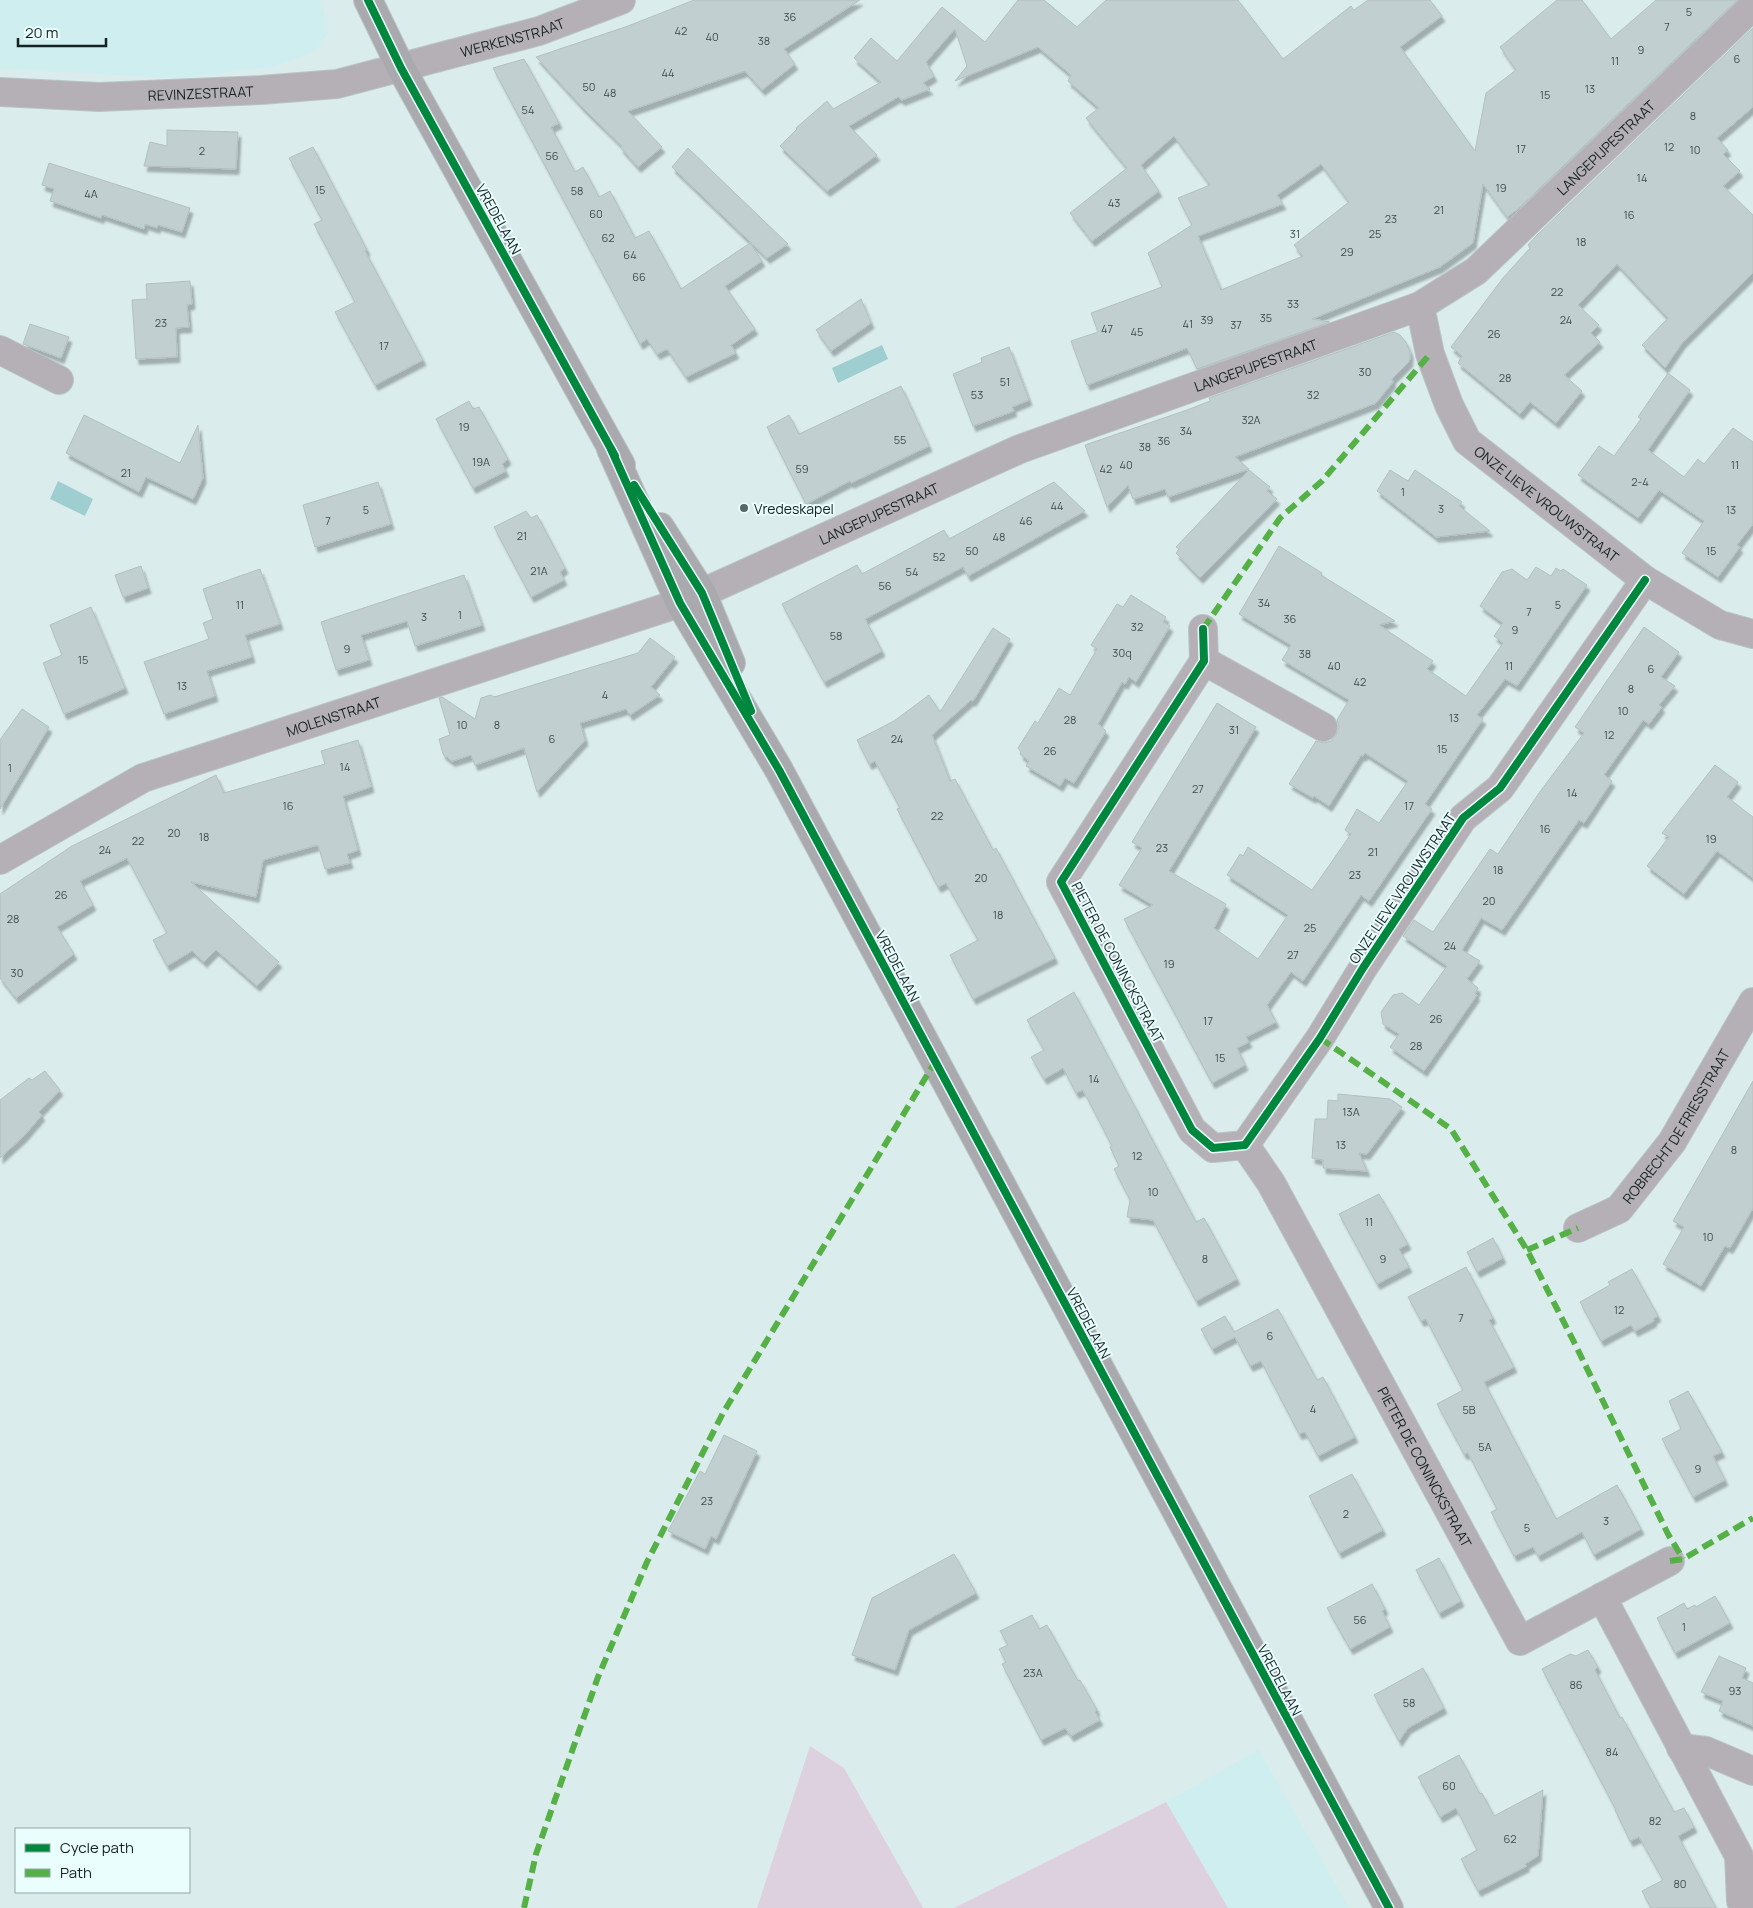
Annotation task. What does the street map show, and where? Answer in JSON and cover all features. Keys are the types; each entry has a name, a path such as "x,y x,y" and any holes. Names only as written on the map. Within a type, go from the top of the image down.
{"main road":[{"name":"VREDELAAN","path":"368,0 401,68 691,598 767,750 1388,1908"}],"street":[{"name":"WERKENSTRAAT","path":"401,68 539,31 620,0"},
{"name":"LANGEPIJPESTRAAT","path":"691,598 1020,449 1420,306 1476,271 1753,6"},
{"name":"REVINZESTRAAT","path":"0,92 99,97 261,90 337,84 401,68"},
{"name":"ONZE LIEVE VROUWSTRAAT","path":"1420,306 1430,354 1449,405 1467,441 1645,580 1720,625 1753,634"},
{"path":"0,350 59,380"},
{"name":"ONZE LIEVE VROUWSTRAAT","path":"1245,1145 1320,1038 1363,968 1463,818 1500,788 1645,580"},
{"name":"MOLENSTRAAT","path":"0,860 143,778 691,598"},
{"path":"1203,629 1204,661 1323,727"},
{"name":"PIETER DE CONINCKSTRAAT","path":"1204,661 1061,882 1192,1130 1213,1148 1245,1145 1271,1183 1520,1641 1670,1561"},
{"name":"ROBRECHT DE FRIESSTRAAT","path":"1578,1228 1619,1209 1672,1142 1753,1002"},
{"path":"1602,1597 1739,1856 1741,1901 1753,1908"},
{"path":"1681,1748 1706,1751 1753,1771"}],"shaded area":[{"path":"0,0 319,0 324,10 328,32 315,51 276,66 181,78 0,69"},
{"path":"882,345 888,359 838,383 832,368"},
{"path":"58,481 93,499 85,516 50,499"},
{"path":"810,1746 844,1768 923,1908 757,1908"},
{"path":"1259,1750 1349,1908 1228,1908 1166,1802"},
{"path":"1166,1802 1228,1908 954,1908"}],"building":[{"path":"694,0 860,0 784,49 795,64 762,90 745,71 628,111 662,147 638,167 620,147 622,146 584,109 536,57 628,26"},
{"path":"1018,0 1044,0 1077,27 1106,0 1238,0 1283,59 1351,6 1354,10 1368,0 1430,0 1442,16 1400,47 1475,151 1486,93 1516,70 1500,47 1557,0 1582,0 1611,39 1656,0 1737,0 1519,208 1507,217 1483,184 1473,243 1440,267 1312,319 1330,322 1197,369 1187,348 1087,385 1071,341 1098,332 1091,313 1162,287 1148,253 1192,225 1178,198 1210,185 1174,136 1141,165 1159,191 1092,241 1070,213 1127,168 1086,118 1099,108 1068,81 1071,75 1038,47 955,81 967,66 955,29 926,62 934,76 923,83 930,89 902,100 898,97 849,126 877,155 827,191 780,146 796,128 827,101 833,109 881,82 854,58 871,38 897,61 942,7 985,42","holes":["1321,164 1349,202 1294,245 1303,256 1221,290 1198,236 1283,204 1277,195"]},
{"path":"1753,28 1753,107 1717,138 1728,150 1723,154 1740,171 1723,186 1753,215 1753,273 1682,343 1665,368 1642,345 1668,318 1617,264 1578,305 1599,325 1591,333 1600,342 1564,375 1582,391 1556,423 1530,402 1520,414 1458,363 1462,356 1451,347 1503,278 1530,248 1528,245 1536,236"},
{"path":"524,59 559,123 551,127 575,172 583,167 599,197 610,191 635,238 649,231 681,289 750,243 762,261 725,286 755,329 731,345 736,353 686,377 667,349 657,354 647,339 640,344 493,68"},
{"path":"167,130 238,132 236,169 144,166 150,142 167,146"},
{"path":"313,147 367,250 365,251 423,360 375,385 335,312 355,302 314,224 322,220 289,158"},
{"path":"688,148 788,244 767,258 672,167"},
{"path":"49,163 190,208 182,232 158,225 157,228 145,224 144,229 102,215 101,218 50,201 54,189 42,185"},
{"path":"190,281 192,304 187,305 189,327 176,328 177,357 136,359 132,300 147,299 146,284"},
{"path":"861,299 871,323 831,351 816,330"},
{"path":"30,324 69,337 61,358 23,344"},
{"path":"1394,332 1400,335 1406,342 1410,352 1409,362 1392,379 1393,382 1376,403 1235,457 1249,469 1168,497 1165,489 1133,499 1128,485 1107,507 1085,445 1187,410 1210,401 1209,398"},
{"path":"1009,347 1029,400 1012,407 1014,411 973,426 953,374 982,362 981,358"},
{"path":"1668,373 1690,390 1648,450 1684,477 1698,459 1704,464 1733,428 1753,442 1753,524 1737,545 1740,547 1718,577 1682,553 1704,521 1659,490 1638,518 1578,475 1599,446 1614,456 1641,419 1638,417"},
{"path":"901,386 929,446 851,483 850,481 806,504 767,427 789,415 799,434"},
{"path":"469,401 473,409 479,407 508,459 502,464 506,471 473,488 436,419"},
{"path":"84,415 180,463 198,425 203,478 193,499 146,477 139,492 66,453"},
{"path":"1249,470 1270,487 1267,491 1277,499 1200,578 1176,553 1179,549 1176,547"},
{"path":"1390,470 1408,481 1415,470 1462,502 1459,506 1490,531 1436,537 1377,491"},
{"path":"378,482 391,524 315,547 303,505"},
{"path":"1054,482 1085,511 968,576 963,567 865,619 882,651 824,682 782,604 857,565 862,574 944,530 949,539"},
{"path":"526,511 531,518 537,515 565,568 560,572 564,580 531,597 494,527"},
{"path":"1279,546 1322,573 1321,575 1395,621 1379,625 1433,661 1427,669 1466,696 1503,643 1494,636 1503,623 1480,606 1502,572 1512,569 1527,580 1536,567 1551,576 1556,568 1561,571 1563,569 1587,585 1517,686 1505,679 1477,715 1483,719 1425,804 1432,809 1369,901 1361,895 1303,981 1291,972 1267,1005 1276,1022 1246,1037 1249,1042 1237,1048 1245,1065 1212,1083 1124,919 1153,905 1119,885 1142,848 1132,842 1217,703 1256,727 1169,871 1226,904 1214,928 1258,959 1288,915 1227,875 1240,854 1243,856 1248,847 1312,890 1351,834 1345,830 1357,809 1379,823 1408,781 1365,753 1363,756 1361,755 1329,806 1314,796 1313,798 1289,784 1316,741 1324,743 1331,741 1336,735 1339,727 1337,720 1349,700 1282,660 1291,645 1239,614"},
{"path":"141,566 148,588 123,597 115,575"},
{"path":"260,569 280,624 245,635 252,657 207,671 215,696 164,714 144,662 209,639 203,623 213,619 203,589"},
{"path":"464,575 482,625 415,646 407,621 361,635 369,660 336,670 321,622"},
{"path":"1131,595 1166,617 1163,622 1170,626 1136,682 1129,677 1125,684 1122,682 1098,724 1106,731 1074,783 1065,778 1060,786 1026,766 1029,761 1020,754 1021,752 1018,748 1035,721 1038,723 1059,688 1070,695 1097,649 1091,645 1117,604 1123,607"},
{"path":"91,607 125,688 64,714 43,663 62,655 50,625"},
{"path":"1644,627 1679,652 1661,677 1675,686 1659,705 1662,707 1649,724 1643,720 1604,775 1612,781 1584,823 1579,820 1502,930 1481,918 1462,950 1480,961 1467,979 1478,988 1475,994 1477,995 1424,1071 1390,1047 1399,1034 1383,1024 1381,1012 1393,995 1402,993 1419,1005 1447,966 1403,936 1414,920 1433,932 1490,849 1498,854 1539,793 1584,733 1575,727"},
{"path":"993,628 1010,639 973,701 971,700 932,735 950,781 955,779 993,850 996,848 1055,958 973,999 950,955 978,940 946,883 938,887 897,809 900,808 875,761 869,764 857,740 894,721 929,695 940,712"},
{"path":"650,638 675,657 651,687 660,695 630,715 626,709 580,723 585,740 537,792 524,748 475,765 471,755 452,761 443,754 439,739 450,735 439,698 442,697 475,719 481,698 491,695 494,697 638,653"},
{"path":"22,709 49,727 0,809 0,740"},
{"path":"358,740 371,787 343,796 358,850 347,854 350,863 325,869 318,845 263,860 256,897 191,882 279,962 257,986 216,950 204,962 192,951 167,966 153,940 167,933 127,858 80,881 93,905 57,927 74,954 16,998 0,978 0,894 72,846 216,775 224,793 325,764 321,751"},
{"path":"1715,765 1738,782 1727,797 1753,817 1753,878 1717,851 1684,894 1647,866 1669,837 1662,833"},
{"path":"1074,992 1196,1222 1204,1218 1237,1279 1196,1301 1153,1220 1127,1217 1130,1200 1114,1169 1119,1166 1110,1147 1112,1146 1083,1090 1076,1093 1063,1068 1044,1079 1031,1057 1044,1050 1027,1020"},
{"path":"45,1071 60,1090 39,1112 42,1115 24,1136 0,1158 0,1100 29,1078 32,1080"},
{"path":"1753,1081 1753,1208 1730,1248 1725,1246 1701,1286 1663,1264 1684,1227 1673,1221"},
{"path":"1338,1094 1390,1099 1402,1107 1367,1154 1359,1153 1367,1171 1323,1168 1323,1160 1312,1158 1315,1119 1327,1119 1328,1100 1338,1101"},
{"path":"1379,1194 1408,1244 1399,1249 1409,1267 1377,1284 1339,1214"},
{"path":"1493,1238 1503,1258 1477,1272 1467,1252"},
{"path":"1466,1267 1493,1318 1489,1320 1514,1367 1484,1382 1556,1519 1617,1485 1641,1529 1594,1555 1582,1532 1538,1556 1533,1547 1514,1556 1491,1512 1497,1509 1468,1453 1464,1454 1437,1404 1463,1390 1426,1319 1421,1321 1408,1297"},
{"path":"1632,1269 1658,1316 1653,1319 1654,1321 1635,1331 1631,1325 1601,1341 1580,1302 1610,1285 1608,1282"},
{"path":"1278,1309 1317,1380 1323,1377 1355,1437 1318,1456 1305,1432 1299,1434 1261,1361 1250,1366 1235,1337 1212,1349 1201,1329 1225,1316 1234,1332"},
{"path":"1688,1391 1722,1452 1713,1456 1725,1480 1693,1497 1662,1439 1681,1429 1669,1401"},
{"path":"724,1435 757,1451 716,1539 711,1536 705,1549 668,1531 700,1471 705,1474"},
{"path":"1352,1474 1383,1530 1339,1553 1309,1496"},
{"path":"954,1554 976,1593 909,1630 895,1670 852,1655 872,1598"},
{"path":"1439,1558 1461,1601 1439,1613 1416,1570"},
{"path":"1372,1584 1385,1609 1382,1611 1390,1627 1350,1649 1327,1608"},
{"path":"1715,1596 1730,1623 1675,1653 1657,1618 1684,1603 1687,1609 1695,1605 1696,1607"},
{"path":"1032,1615 1039,1629 1047,1625 1078,1681 1080,1680 1097,1710 1095,1712 1100,1720 1071,1736 1065,1728 1041,1740 1002,1664 1006,1662 999,1649 1008,1645 1000,1631"},
{"path":"1588,1650 1598,1667 1595,1670 1620,1718 1622,1717 1674,1812 1684,1808 1694,1827 1678,1836 1716,1908 1651,1908 1642,1891 1663,1880 1639,1837 1630,1841 1616,1810 1542,1669 1570,1654 1576,1656"},
{"path":"1719,1656 1746,1668 1742,1678 1753,1683 1753,1726 1719,1711 1723,1701 1701,1692"},
{"path":"1423,1668 1444,1708 1408,1728 1399,1741 1374,1695"},
{"path":"1459,1755 1494,1816 1543,1790 1538,1856 1525,1864 1527,1866 1478,1891 1461,1859 1477,1850 1456,1808 1440,1817 1418,1777"}],"marked path":[{"path":"1203,629 1280,518 1322,481 1430,354"},
{"path":"1320,1038 1451,1129 1527,1250 1668,1534 1683,1559"},
{"path":"524,1908 536,1854 598,1677 647,1562 723,1413 935,1062"},
{"path":"1527,1250 1578,1228"},
{"path":"1670,1561 1683,1559 1753,1518"}],"cycle path":[{"path":"368,0 401,68 615,456"},
{"path":"611,449 680,603 779,770 1389,1908"},
{"path":"634,485 702,593 751,711"},
{"path":"1203,629 1204,661 1061,882 1192,1130 1213,1148 1245,1145 1320,1038 1363,968 1463,818 1500,788 1645,580"}],"place":[{"name":"Vredeskapel","path":"744,508"}]}
